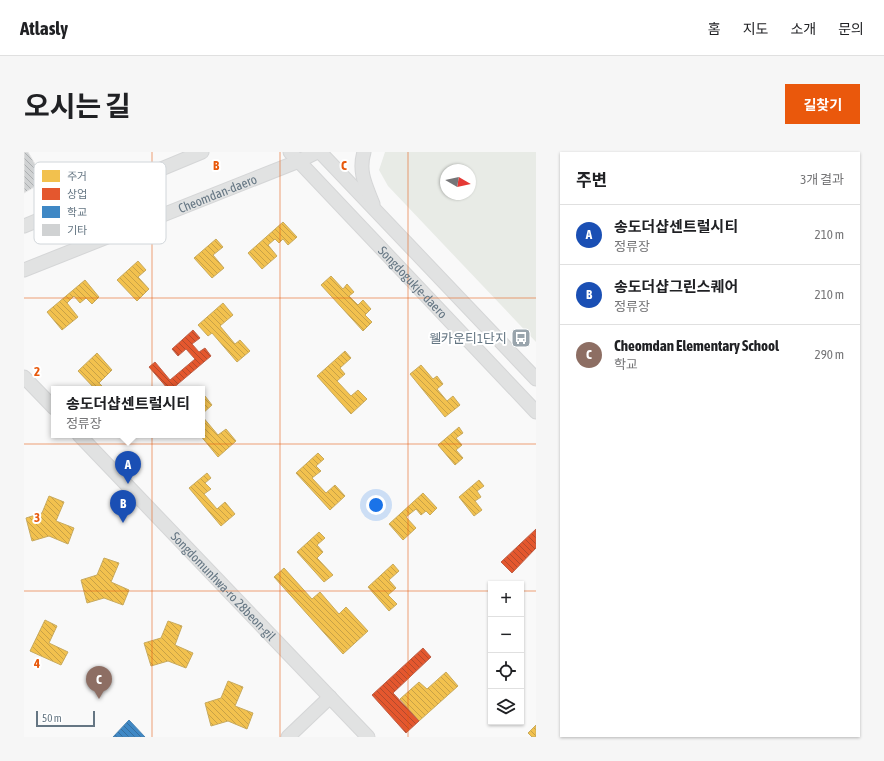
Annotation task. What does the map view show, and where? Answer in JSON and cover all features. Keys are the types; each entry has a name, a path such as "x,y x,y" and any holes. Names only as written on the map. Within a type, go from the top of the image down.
{"main road":[{"path":"166,167 201,152"},
{"name":"Cheomdan-daero","path":"166,211 294,157 317,152"},
{"name":"Songdogukje-daero","path":"320,152 536,379"},
{"path":"364,152 361,163 362,174 375,210"},
{"name":"Songdogukje-daero","path":"294,157 536,412"},
{"path":"24,226 34,222"},
{"name":"Cheomdan-daero","path":"24,270 86,244"},
{"path":"24,377 51,405"},
{"name":"Songdomunhwa-ro 28beon-gil","path":"82,438 368,737"},
{"path":"288,737 330,697"}],"shaded area":[{"path":"385,152 536,152 536,342 388,186 379,170"}],"building: 주거":[{"path":"283,222 297,237 288,245 283,239 279,243 275,239 268,245 277,256 262,269 248,253"},
{"path":"216,239 223,247 213,255 224,268 212,278 194,258"},
{"path":"138,261 146,270 138,277 149,289 137,301 117,280"},
{"path":"331,276 343,289 347,284 354,292 349,296 358,305 363,300 371,309 365,315 372,322 363,331 321,285"},
{"path":"85,280 99,297 92,304 86,298 80,303 74,296 67,303 78,317 62,330 47,312"},
{"path":"223,303 233,315 220,326 235,344 240,340 250,351 237,362 212,333 208,336 198,325"},
{"path":"345,351 351,358 340,368 345,374 337,381 351,396 358,390 367,399 351,414 317,376"},
{"path":"97,353 112,370 99,383 102,386 92,386 78,371"},
{"path":"421,365 433,379 437,376 443,384 437,389 447,401 453,396 460,405 445,417 410,374"},
{"path":"205,396 212,405 205,411"},
{"path":"205,420 218,435 226,429 236,441 218,457 202,438 205,438"},
{"path":"459,427 463,433 456,438 462,445 456,450 463,458 455,465 438,445"},
{"path":"318,453 324,459 316,466 321,471 312,478 326,493 335,485 345,496 330,510 296,473"},
{"path":"207,473 211,478 205,483 211,489 204,494 217,509 225,502 235,514 221,526 189,488"},
{"path":"479,480 484,486 477,491 481,497 475,501 482,510 474,516 459,497"},
{"path":"423,493 437,508 430,515 426,511 421,515 416,509 406,517 416,528 403,540 389,524"},
{"path":"49,496 64,502 56,521 74,528 68,544 49,536 32,541 26,518 42,513"},
{"path":"319,532 325,538 317,545 323,552 317,558 333,575 324,582 297,552"},
{"path":"104,558 119,563 111,582 129,590 123,605 104,598 87,603 81,580 97,575"},
{"path":"393,564 399,571 389,580 396,588 388,595 397,604 389,611 368,587"},
{"path":"284,568 312,599 320,592 339,614 346,607 368,631 343,654 274,577"},
{"path":"45,620 57,626 49,643 68,652 61,665 30,651"},
{"path":"168,621 182,626 175,645 193,653 186,668 168,661 151,666 144,643 161,638"},
{"path":"446,672 458,686 419,721 400,699 419,682 427,689"},
{"path":"228,681 243,687 235,706 253,713 247,729 228,721 211,726 205,703 221,698"},
{"path":"536,725 536,737 532,737 528,733"}],"building: 상업":[{"path":"193,330 200,338 192,344 199,352 205,348 211,356 176,386 165,386 149,367 155,362 170,380 195,359 186,349 178,356 172,349"},
{"path":"536,529 536,548 512,573 501,562"},
{"path":"423,648 431,657 393,693 419,721 406,733 372,695"}],"building: 학교":[{"path":"129,720 145,737 113,737"}],"building: 기타":[{"path":"24,152 28,152 34,162 34,187 24,193"}],"place":[{"name":"웰카운티1단지","path":"521,338"},
{"name":"송도더샵센트럴시티","path":"128,484"},
{"name":"송도더샵그린스퀘어","path":"123,523"},
{"name":"Cheomdan Elementary School","path":"99,699"}]}
